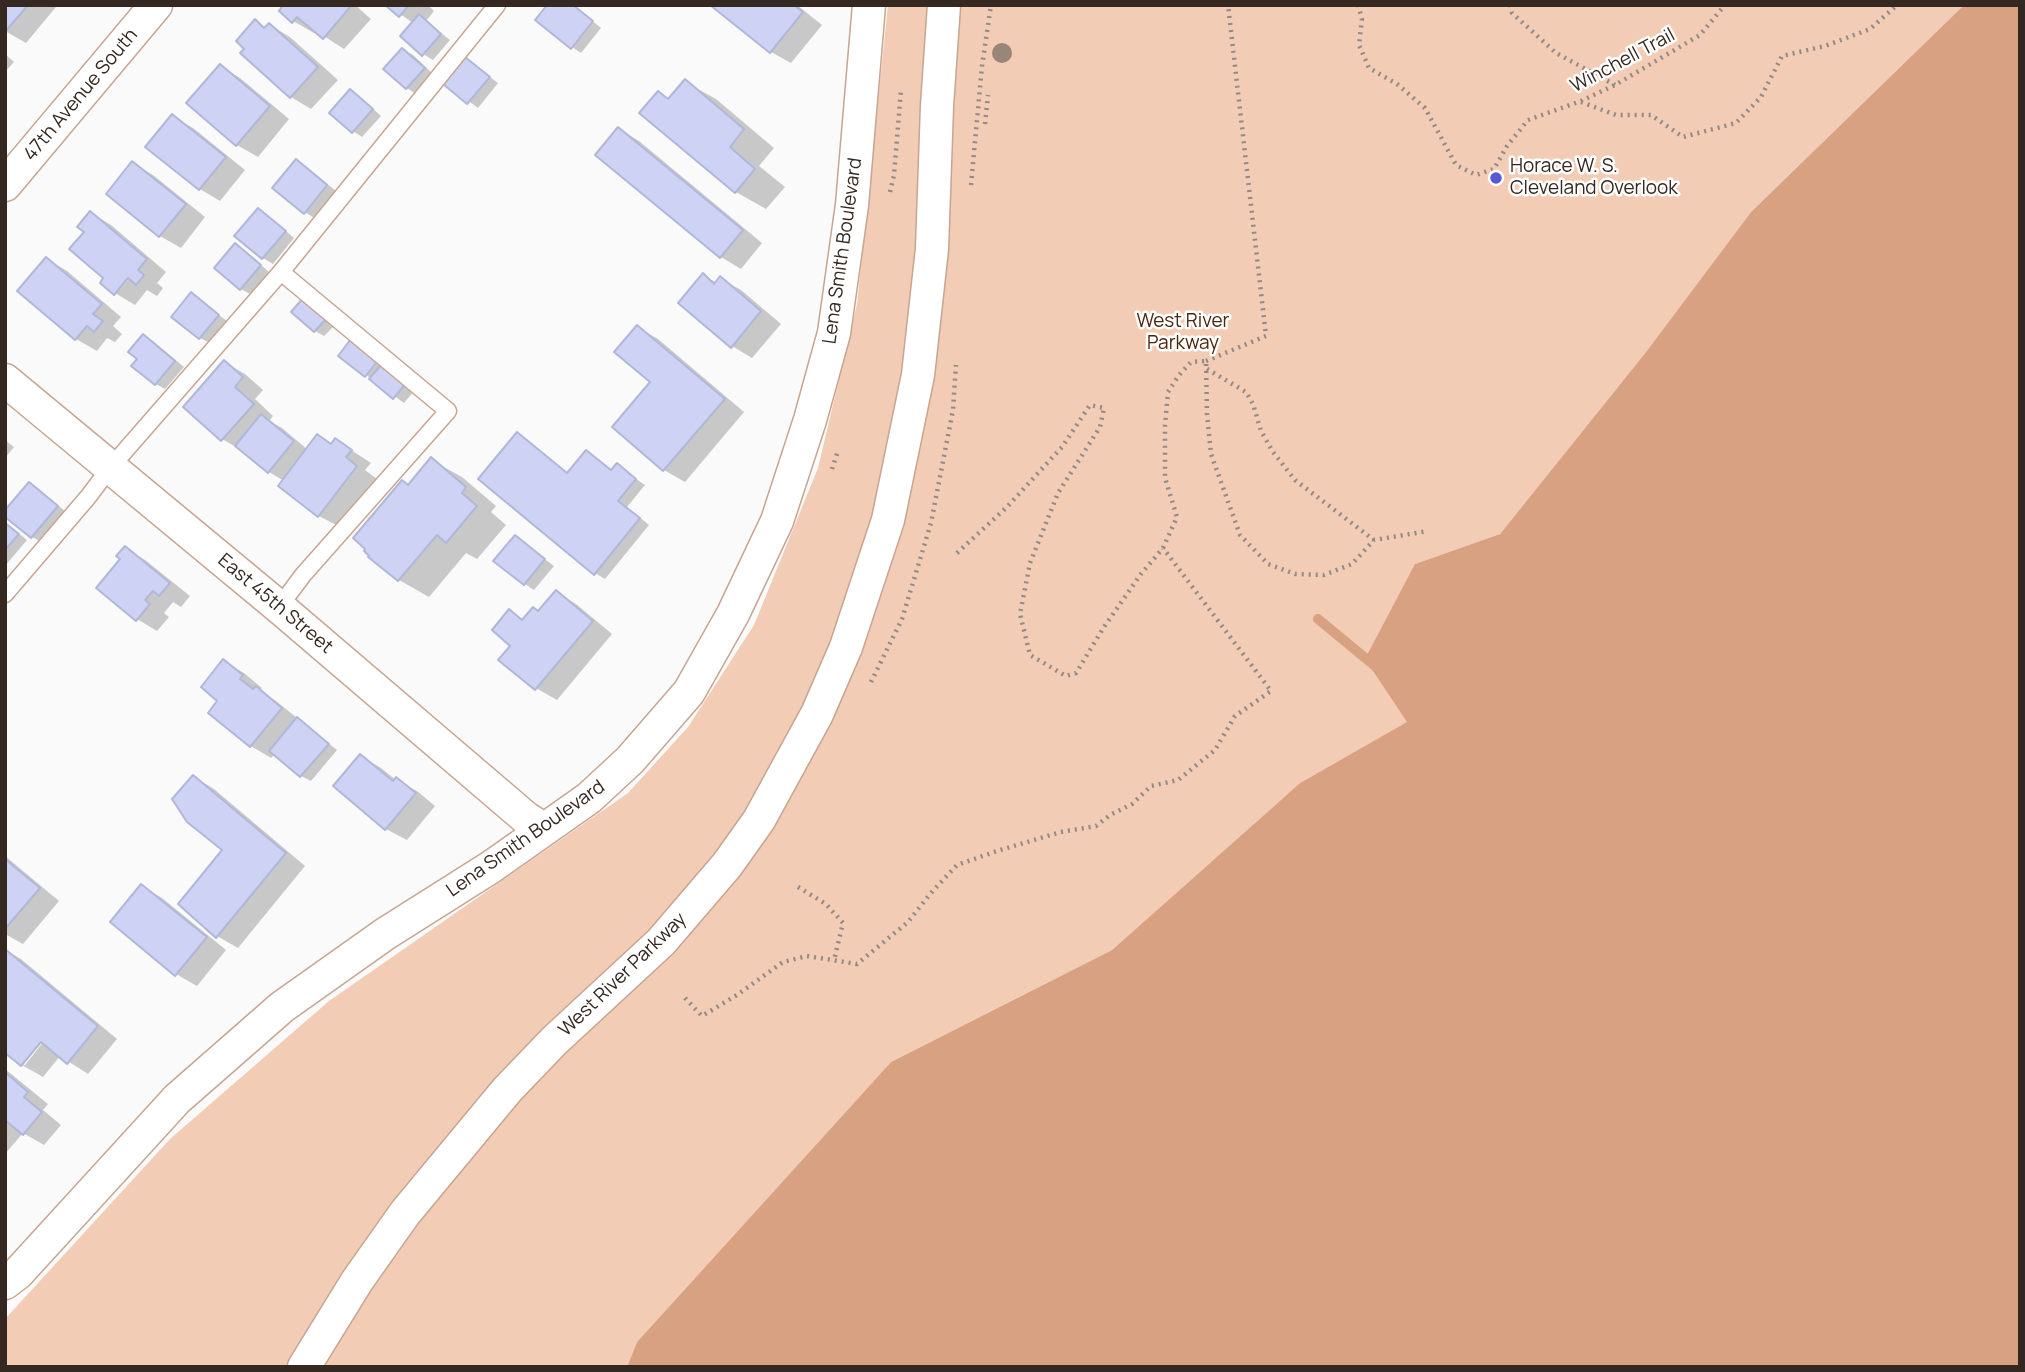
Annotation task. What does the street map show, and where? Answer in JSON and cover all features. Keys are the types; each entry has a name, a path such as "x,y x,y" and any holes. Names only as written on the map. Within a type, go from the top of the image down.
{"street":[{"name":"47th Avenue South","path":"5,185 156,5"},
{"name":"Lena Smith Boulevard","path":"5,1283 18,1273 100,1186 177,1099 282,1007 385,934 491,867 589,798 630,760 690,692 733,614 777,521 810,420 834,333 852,205 869,5"},
{"name":"West River Parkway","path":"304,1367 365,1269 405,1213 467,1138 554,1041 661,942 727,865 759,820 817,714 846,647 888,520 918,375 932,249 944,5"},
{"name":"East 45th Street","path":"5,380 279,607 526,818 543,829"}],"lane":[{"path":"5,594 110,468 281,272 497,5"},
{"path":"279,607 303,575 448,411 281,272"}],"path":[{"path":"978,116 991,5"},
{"path":"957,552 1007,507 1062,447 1090,405 1104,408 1100,427 1058,493 1030,563 1020,614 1030,654 1066,676 1076,673 1126,595 1163,548 1177,517 1165,478 1168,393 1191,362 1206,361 1266,336 1228,5"},
{"name":"Winchell Trail","path":"1359,5 1362,19 1359,45 1369,68 1397,84 1425,108 1456,165 1476,175 1494,169 1507,146 1528,120 1581,101 1615,85 1700,35 1725,5"},
{"path":"1510,5 1513,13 1556,53 1615,85"},
{"path":"1581,101 1616,115 1651,115 1683,137 1735,123 1761,97 1782,56 1825,46 1870,29 1897,5"},
{"path":"887,201 894,175 901,88"},
{"path":"985,124 988,95"},
{"path":"1206,361 1211,454 1240,535 1268,564 1296,574 1324,575 1353,564 1374,540 1428,531"},
{"path":"1206,368 1246,392 1253,404 1261,431 1273,452 1295,480 1374,540"},
{"path":"828,480 839,448"},
{"path":"685,998 702,1016 783,962 807,956 857,964 908,922 957,865 1049,836 1096,826 1132,804 1151,786 1178,780 1215,750 1235,716 1270,691 1163,548"},
{"path":"798,887 826,904 843,923 834,960"}],"green space":[{"name":"West River Parkway","path":"888,5 1964,5 1751,212 1646,352 1500,534 1415,564 1408,722 1300,783 1112,950 891,1062 637,1342 627,1367 5,1367 5,1319 170,1139 329,1001 628,793 688,727 754,625 818,468 857,304"}],"shaded area":[{"path":"1964,5 2020,5 2020,1367 627,1367 637,1342 891,1062 1112,950 1300,783 1407,722 1365,659 1415,564 1500,534 1646,352 1751,212"}],"building":[{"path":"5,5 28,5 5,32"},
{"path":"283,5 351,6 323,39 297,17 292,23 279,11"},
{"path":"385,5 409,5 399,17"},
{"path":"547,5 573,5 593,21 571,49 535,20"},
{"path":"710,5 794,5 803,12 770,53"},
{"path":"419,14 441,34 422,56 400,36"},
{"path":"255,19 264,28 269,23 318,67 290,98 240,53 244,49 236,41"},
{"path":"402,48 425,68 406,89 383,69"},
{"path":"465,57 490,77 467,104 443,84"},
{"path":"220,64 270,106 236,146 186,103"},
{"path":"685,79 744,129 730,147 755,169 735,193 639,113 658,91 668,99"},
{"path":"350,89 373,109 352,133 329,113"},
{"path":"172,114 226,157 199,190 145,147"},
{"path":"618,127 743,230 720,258 595,155"},
{"path":"296,159 327,185 304,214 272,188"},
{"path":"132,161 186,204 159,237 106,194"},
{"path":"258,208 286,231 262,259 234,236"},
{"path":"90,211 147,259 138,270 144,275 136,285 128,278 114,295 100,283 103,278 69,249 84,232 77,227"},
{"path":"235,243 261,265 240,290 214,268"},
{"path":"46,257 102,304 93,314 103,321 94,332 87,326 75,340 17,291"},
{"path":"703,273 714,284 720,276 761,311 731,348 678,303"},
{"path":"191,292 219,315 199,339 171,317"},
{"path":"303,298 326,319 314,332 291,312"},
{"path":"637,325 725,399 663,471 612,427 650,382 614,352"},
{"path":"143,334 175,361 155,385 131,366 137,359 128,352"},
{"path":"351,339 378,360 365,377 338,356"},
{"path":"224,360 243,377 235,387 254,404 221,441 183,407"},
{"path":"383,363 406,383 393,399 369,379"},
{"path":"261,414 294,441 268,473 235,446"},
{"path":"517,432 567,473 586,450 611,470 617,463 636,479 618,501 640,518 594,575 478,479"},
{"path":"317,434 331,444 335,438 352,450 346,457 357,466 318,517 278,486"},
{"path":"431,457 466,487 462,493 477,506 446,543 437,535 398,581 368,557 365,549 353,538 402,480 408,485"},
{"path":"29,482 58,506 31,538 5,517 5,510"},
{"path":"5,523 19,534 5,550"},
{"path":"515,535 545,559 524,585 493,561"},
{"path":"125,546 170,583 159,596 153,591 145,600 150,604 136,621 96,588 120,559 116,556"},
{"path":"556,590 593,621 535,690 498,660 510,646 492,630 509,609 522,620 533,607 538,611"},
{"path":"223,659 243,675 240,679 253,689 256,686 282,708 250,747 208,713 217,701 201,687"},
{"path":"297,717 329,744 300,777 269,751"},
{"path":"360,754 393,781 396,777 416,793 385,830 333,786"},
{"path":"193,775 286,853 216,938 178,904 222,850 187,822 172,799"},
{"path":"5,859 40,888 5,929"},
{"path":"141,884 207,937 175,976 110,922"},
{"path":"5,949 98,1026 67,1064 41,1042 21,1066 5,1053"},
{"path":"5,1072 28,1092 24,1097 42,1112 23,1135 5,1120"}],"waterway":[{"path":"1318,619 1375,666"}],"place":[{"name":"Horace W. S. Cleveland Overlook","path":"1496,178"}]}
